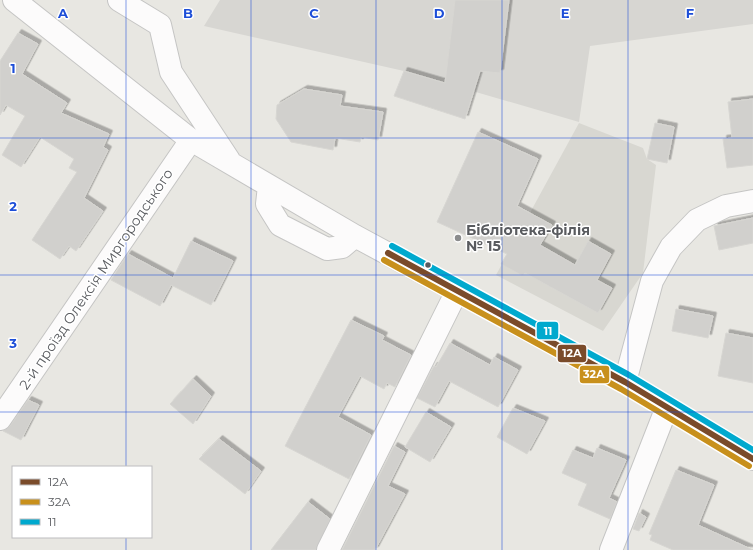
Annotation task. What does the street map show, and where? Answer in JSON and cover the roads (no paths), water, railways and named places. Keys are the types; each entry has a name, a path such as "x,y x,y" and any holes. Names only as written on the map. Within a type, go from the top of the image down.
{"street":[{"path":"14,0 191,140 355,236 626,382 753,459"},
{"path":"118,0 160,25 171,72 231,164"},
{"name":"2-й проїзд Олексія Миргородського","path":"0,419 191,140"},
{"path":"626,382 652,281 671,247 697,220 726,206 753,201"},
{"path":"328,550 457,291"},
{"path":"611,550 667,407"}],"place":[{"name":"Бібліотека-філія № 15","path":"458,238"}]}
